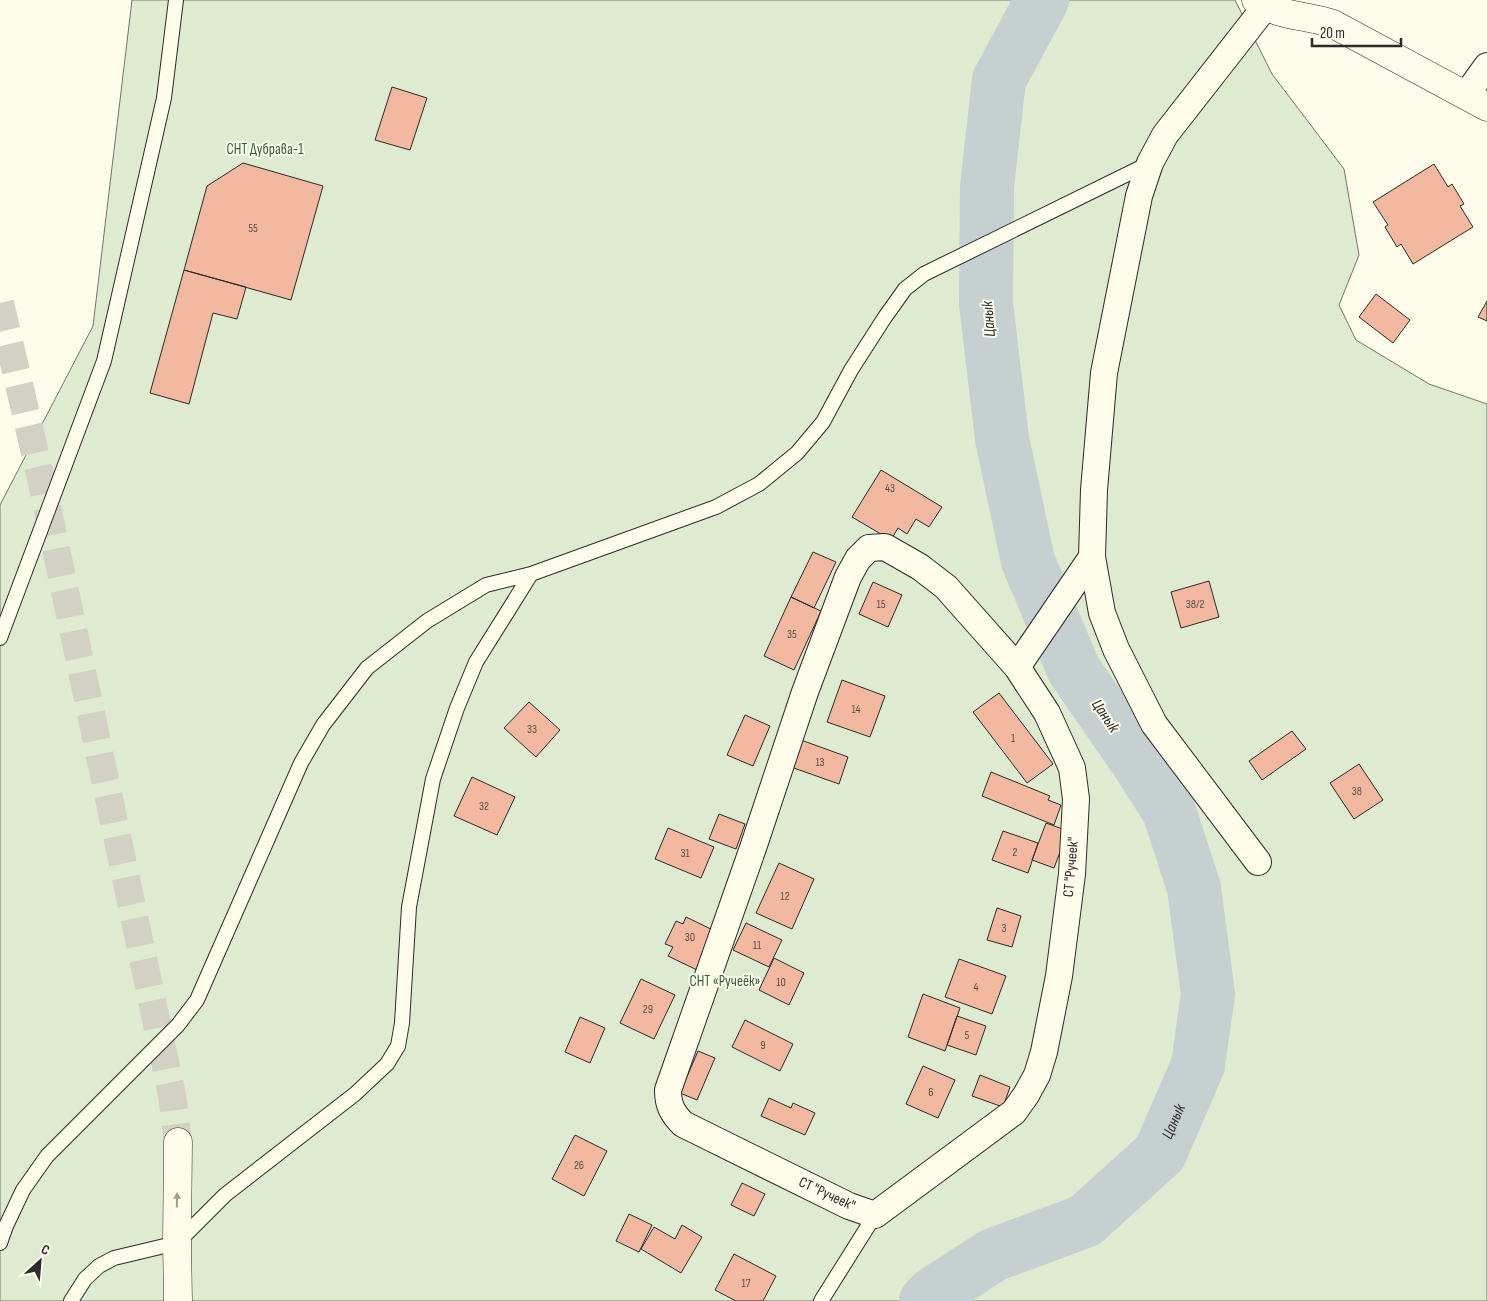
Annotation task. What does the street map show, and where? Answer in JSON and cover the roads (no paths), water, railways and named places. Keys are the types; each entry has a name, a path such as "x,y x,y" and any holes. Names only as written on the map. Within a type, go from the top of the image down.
{"street":[{"path":"1258,862 1154,724 1116,650 1102,613 1092,557 1094,490 1104,373 1139,196 1150,163 1164,135 1260,3 1280,12 1320,19 1334,24 1477,101 1487,66"},
{"name":"СТ \"Ручеек\"","path":"885,547 920,567 946,587 1017,667 1047,713 1063,745 1072,768 1076,799 1072,874 1061,957 1044,1052 1037,1075 1014,1112 875,1214 849,1206 683,1124 673,1115 668,1102 668,1090 753,848 805,692 848,578 858,558 869,548 885,547"},
{"path":"1017,667 1092,557"},
{"path":"178,1142 178,1301"}],"lane":[{"path":"0,638 104,361 164,98 176,0"},
{"path":"0,1243 23,1190 47,1156 178,1025 197,1000 301,763 323,725 367,668 427,621 486,585 531,574 716,507 759,484 797,453 823,422 851,370 905,289 924,274 1150,163"},
{"path":"71,1301 84,1279 99,1266 114,1258 177,1243 225,1195 355,1094 387,1064 398,1046 402,1023 409,907 433,779 457,708 476,662 531,574"},
{"path":"820,1301 875,1214"}],"waterway":[{"name":"Цанык","path":"926,1301 933,1294 993,1255 1085,1221 1160,1153 1198,1065 1208,994 1194,888 1169,811 1074,670 1028,561 1002,439 986,303 987,187 999,80 1042,0"}],"tunnel":[{"path":"0,303 42,483 172,1095 178,1142"}],"park label":[{"name":"СНТ Дубрава-1","path":"265,149"},
{"name":"СНТ «Ручеёк»","path":"725,981"}]}
